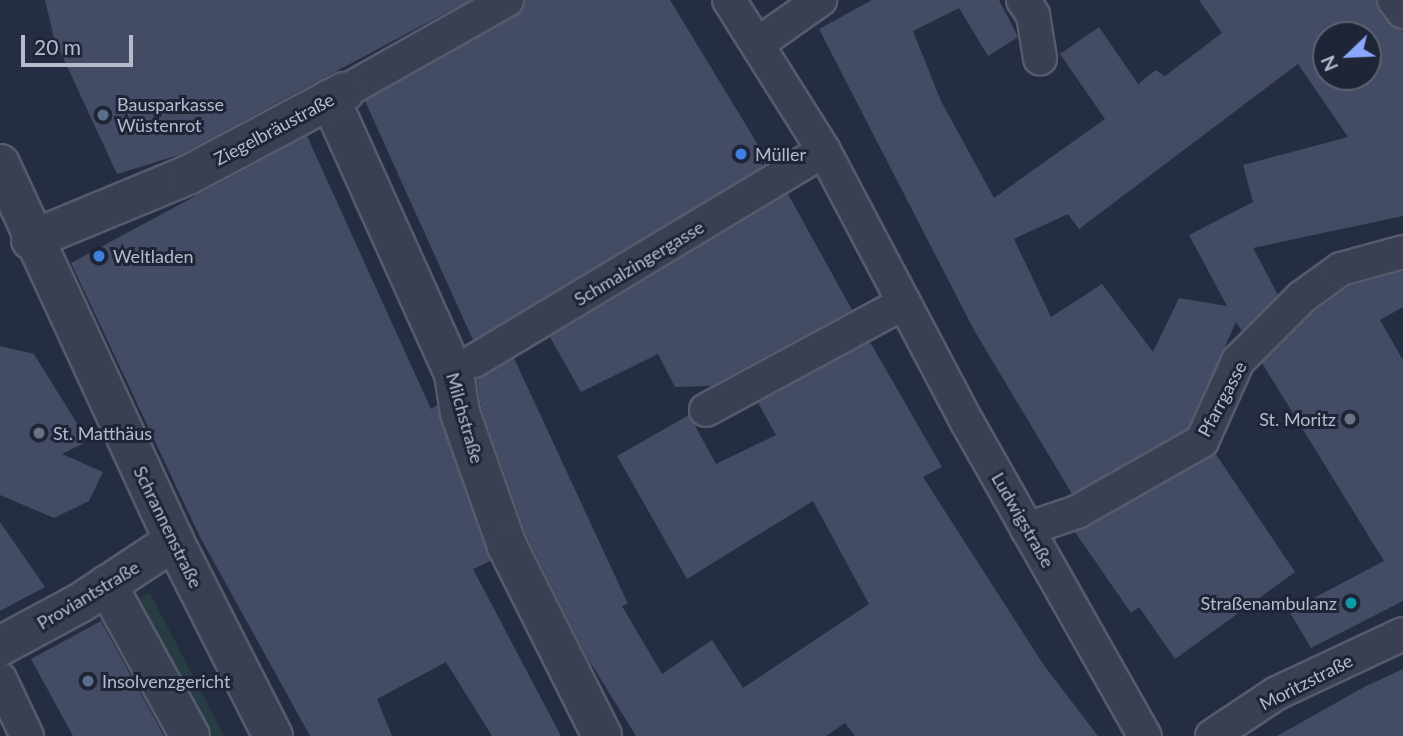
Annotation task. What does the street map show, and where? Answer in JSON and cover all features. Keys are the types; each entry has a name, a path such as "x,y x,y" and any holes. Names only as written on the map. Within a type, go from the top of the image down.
{"street":[{"name":"Ziegelbräustraße","path":"31,240 188,176 507,0"},
{"name":"Ludwigstraße","path":"729,0 759,43 824,150 1027,528 1145,736"},
{"path":"759,43 820,0"},
{"path":"1023,0 1033,15 1041,58"},
{"path":"1394,0 1403,12"},
{"name":"Milchstraße","path":"337,95 464,367 460,413 507,546 602,736"},
{"name":"Schmalzingergasse","path":"464,367 824,150"},
{"name":"Schrannenstraße","path":"0,164 31,240 174,541 273,736"},
{"name":"Pfarrgasse","path":"1027,528 1077,512 1202,441 1238,361 1302,297 1341,270 1403,252"},
{"path":"706,410 904,303"},
{"name":"Proviantstraße","path":"0,646 107,585 174,541"},
{"path":"107,585 190,736"},
{"name":"Moritzstraße","path":"1212,736 1277,693 1403,634"},
{"path":"0,680 27,736"}],"shaded area":[{"path":"150,593 224,736 203,736 133,601"}],"building":[{"path":"45,0 470,0 179,155 117,174 54,38"},
{"path":"525,0 670,0 769,163 473,340 365,101 516,16"},
{"path":"872,0 999,0 1018,37 988,56 959,8 913,31 941,101 994,198 1105,119 1060,54 1099,27 1138,84 1156,70 1165,76 1222,33 1199,0 1376,0 1388,23 1403,32 1403,216 1253,248 1278,295 1242,331 1236,322 1188,428 1072,494 974,330 819,29","holes":["1312,21 1382,21 1382,91 1316,91 1348,137 1243,165 1253,202 1189,235 1227,306 1179,298 1153,352 1102,284 1051,317 1014,239 1068,214 1079,229 1298,64 1312,84"]},
{"path":"307,136 431,409 437,405 490,561 473,569 561,736 492,736 446,662 377,699 392,736 310,736 199,535 71,263"},
{"path":"788,194 852,310 711,386 675,387 658,354 581,392 550,337"},
{"name":"St. Moritz","path":"1403,271 1403,307 1380,320 1403,360 1403,601 1311,648 1289,611 1384,561 1262,363 1312,313 1350,286"},
{"path":"870,342 942,467 923,477 1043,664 1098,736 855,736 845,723 826,736 636,736 587,657 527,537 481,408 477,379 514,358 628,604 622,606 662,674 712,640 743,688 869,604 813,501 687,579 617,456 689,415 716,464 776,435 758,403"},
{"name":"St. Matthäus","path":"0,346 34,354 88,441 62,454 103,472 89,501 54,518 0,495"},
{"path":"1215,453 1295,572 1175,659 1139,607 1131,613 1075,532"},
{"path":"0,522 45,587 0,611"},
{"name":"Insolvenzgericht","path":"101,621 164,736 73,736 31,659"},
{"path":"1403,669 1403,736 1277,736 1366,686"}],"place":[{"name":"Bausparkasse Wüstenrot","path":"103,115"},
{"name":"Müller","path":"741,154"},
{"name":"Weltladen","path":"99,256"},
{"name":"St. Moritz","path":"1350,419"},
{"name":"St. Matthäus","path":"39,433"},
{"name":"Straßenambulanz","path":"1351,603"},
{"name":"Insolvenzgericht","path":"88,681"}]}
